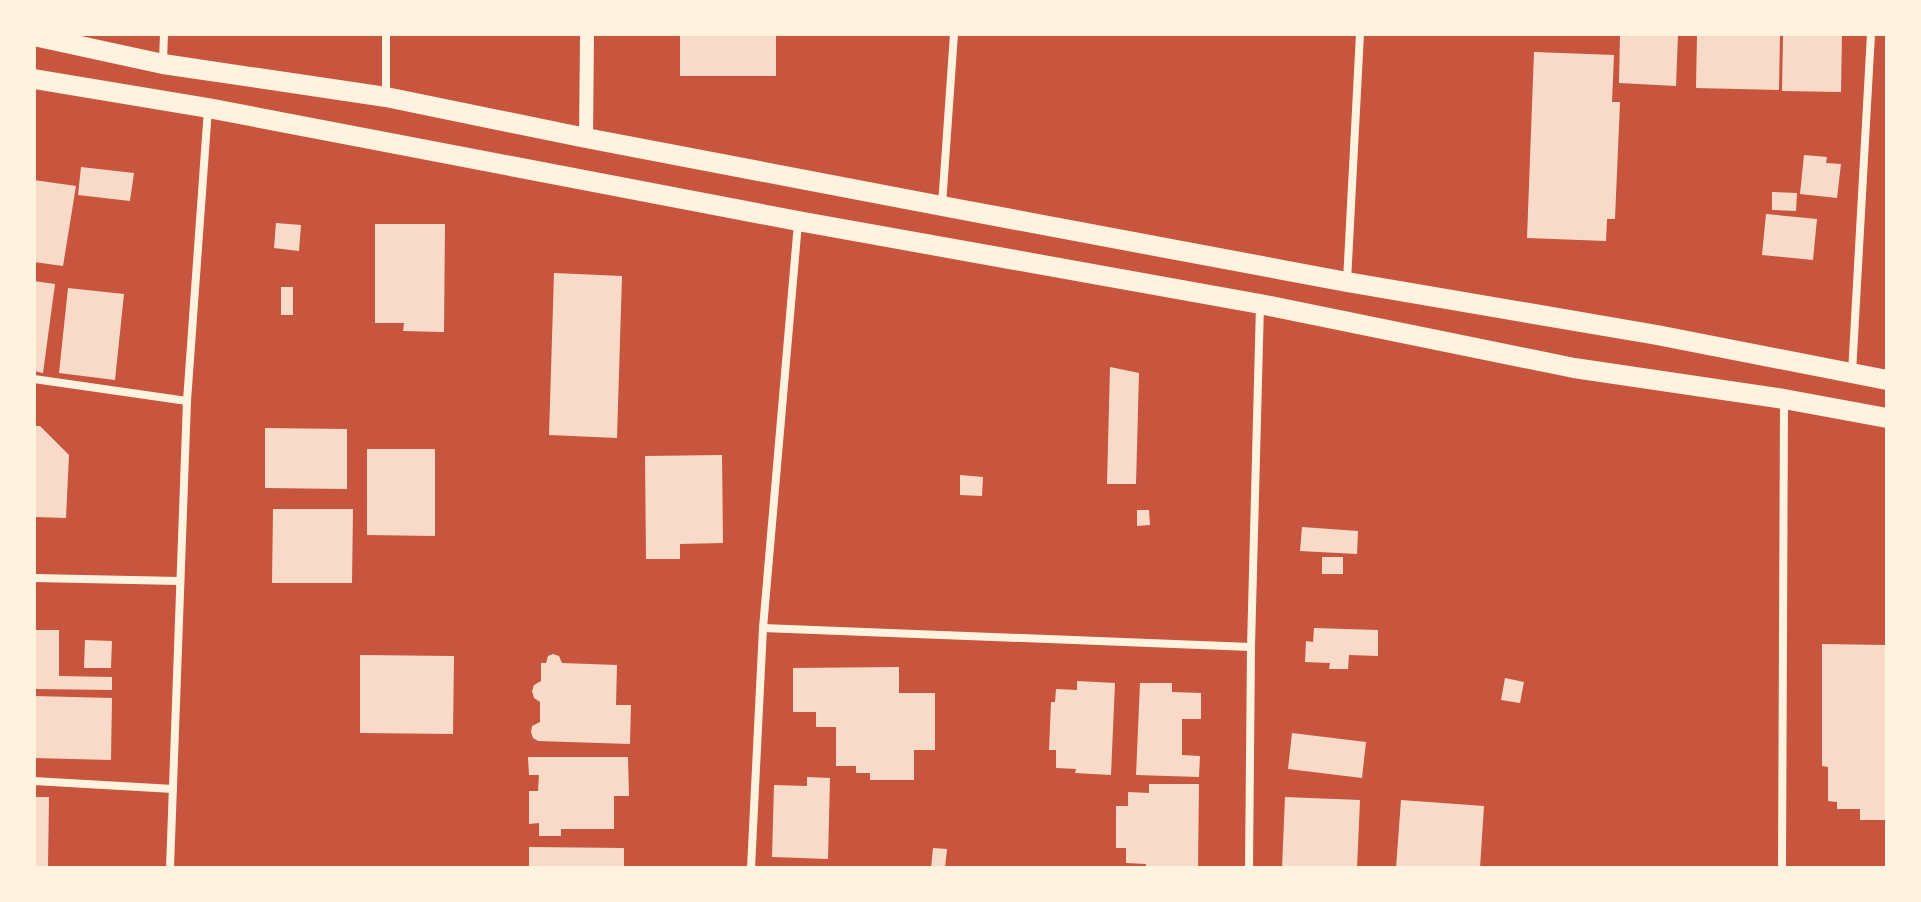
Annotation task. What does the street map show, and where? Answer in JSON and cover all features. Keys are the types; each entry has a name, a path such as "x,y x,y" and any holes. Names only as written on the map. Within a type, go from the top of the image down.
{"highway":[{"path":"34,36 163,64 386,97 942,206 1347,282 1657,335 1887,380"},
{"path":"34,79 208,108 798,221 1260,304 1574,368 1784,399 1887,418"}],"street":[{"path":"163,64 164,34"},
{"path":"386,34 386,97"},
{"path":"586,138 587,34"},
{"path":"942,206 954,34"},
{"path":"1347,282 1360,34"},
{"path":"1852,373 1871,34"},
{"path":"170,868 187,401 208,108"},
{"path":"751,868 763,628 798,221"},
{"path":"1249,868 1260,304"},
{"path":"34,379 187,401"},
{"path":"1782,868 1784,399"},
{"path":"34,578 180,581"},
{"path":"763,628 1251,647"},
{"path":"34,781 173,789"}],"building":[{"path":"680,34 776,34 776,76 680,76"},
{"path":"1620,34 1678,34 1676,86 1619,83"},
{"path":"1697,34 1780,34 1779,90 1696,88"},
{"path":"1783,34 1842,34 1841,92 1782,91"},
{"path":"1534,52 1614,55 1612,102 1620,102 1615,219 1607,219 1606,241 1527,238"},
{"path":"1804,155 1827,157 1826,163 1841,164 1837,198 1800,194"},
{"path":"81,167 134,173 130,201 78,195"},
{"path":"34,180 76,186 63,266 34,262"},
{"path":"1772,192 1797,193 1796,211 1772,210"},
{"path":"1766,214 1817,219 1813,260 1762,255"},
{"path":"276,223 301,225 299,251 274,248"},
{"path":"375,224 445,224 444,332 403,331 404,323 375,323"},
{"path":"554,273 622,276 617,438 549,435"},
{"path":"34,281 55,284 43,373 34,371"},
{"path":"281,287 293,287 293,315 281,315"},
{"path":"68,288 124,294 115,380 59,373"},
{"path":"1110,367 1139,373 1136,484 1107,484"},
{"path":"34,426 40,426 69,455 66,518 34,517"},
{"path":"265,428 347,429 347,489 265,488"},
{"path":"367,449 435,449 435,536 367,535"},
{"path":"722,455 723,543 680,544 680,559 646,559 645,456"},
{"path":"960,475 983,477 982,496 960,495"},
{"path":"273,509 353,509 352,583 272,583"},
{"path":"1137,510 1149,510 1150,525 1137,526"},
{"path":"1302,527 1358,531 1357,554 1300,551"},
{"path":"1322,557 1343,557 1343,574 1322,574"},
{"path":"1314,628 1378,630 1378,656 1349,655 1348,669 1329,669 1330,663 1305,662 1306,641 1313,642"},
{"path":"34,630 59,630 59,676 112,677 112,690 34,689"},
{"path":"85,640 112,641 111,668 84,668"},
{"path":"1822,644 1887,645 1887,820 1860,820 1860,809 1837,809 1837,802 1828,801 1828,767 1822,766"},
{"path":"360,655 454,656 453,734 360,733"},
{"path":"548,656 559,656 562,663 617,665 616,705 631,705 630,744 538,741 533,738 532,726 540,722 540,702 534,698 532,691 534,685 541,681 541,663 546,663"},
{"path":"899,667 899,693 935,693 935,750 914,750 914,780 870,780 870,773 856,773 856,766 836,766 836,727 816,727 816,712 793,712 793,668"},
{"path":"1505,678 1524,682 1520,703 1501,700"},
{"path":"1077,681 1115,683 1111,775 1075,773 1076,769 1056,768 1056,750 1049,750 1051,702 1055,702 1056,689 1077,690"},
{"path":"1140,683 1172,683 1172,692 1201,693 1201,719 1182,719 1182,755 1200,756 1199,777 1136,775"},
{"path":"34,696 112,698 111,760 34,758"},
{"path":"1292,733 1366,742 1362,778 1288,769"},
{"path":"528,757 628,757 629,796 614,796 614,829 561,829 561,836 539,836 539,823 529,824 529,791 538,791 539,775 529,775"},
{"path":"807,777 830,778 828,859 772,857 774,785 807,786"},
{"path":"1149,784 1199,784 1198,868 1146,868 1146,864 1126,863 1126,848 1116,848 1116,806 1128,806 1128,792 1149,793"},
{"path":"34,797 49,797 48,867 34,867"},
{"path":"1285,797 1360,800 1357,868 1282,868"},
{"path":"1401,800 1484,806 1480,868 1396,868"},
{"path":"529,847 624,848 624,868 535,868 529,866"},
{"path":"933,848 947,849 945,868 931,868"}]}
